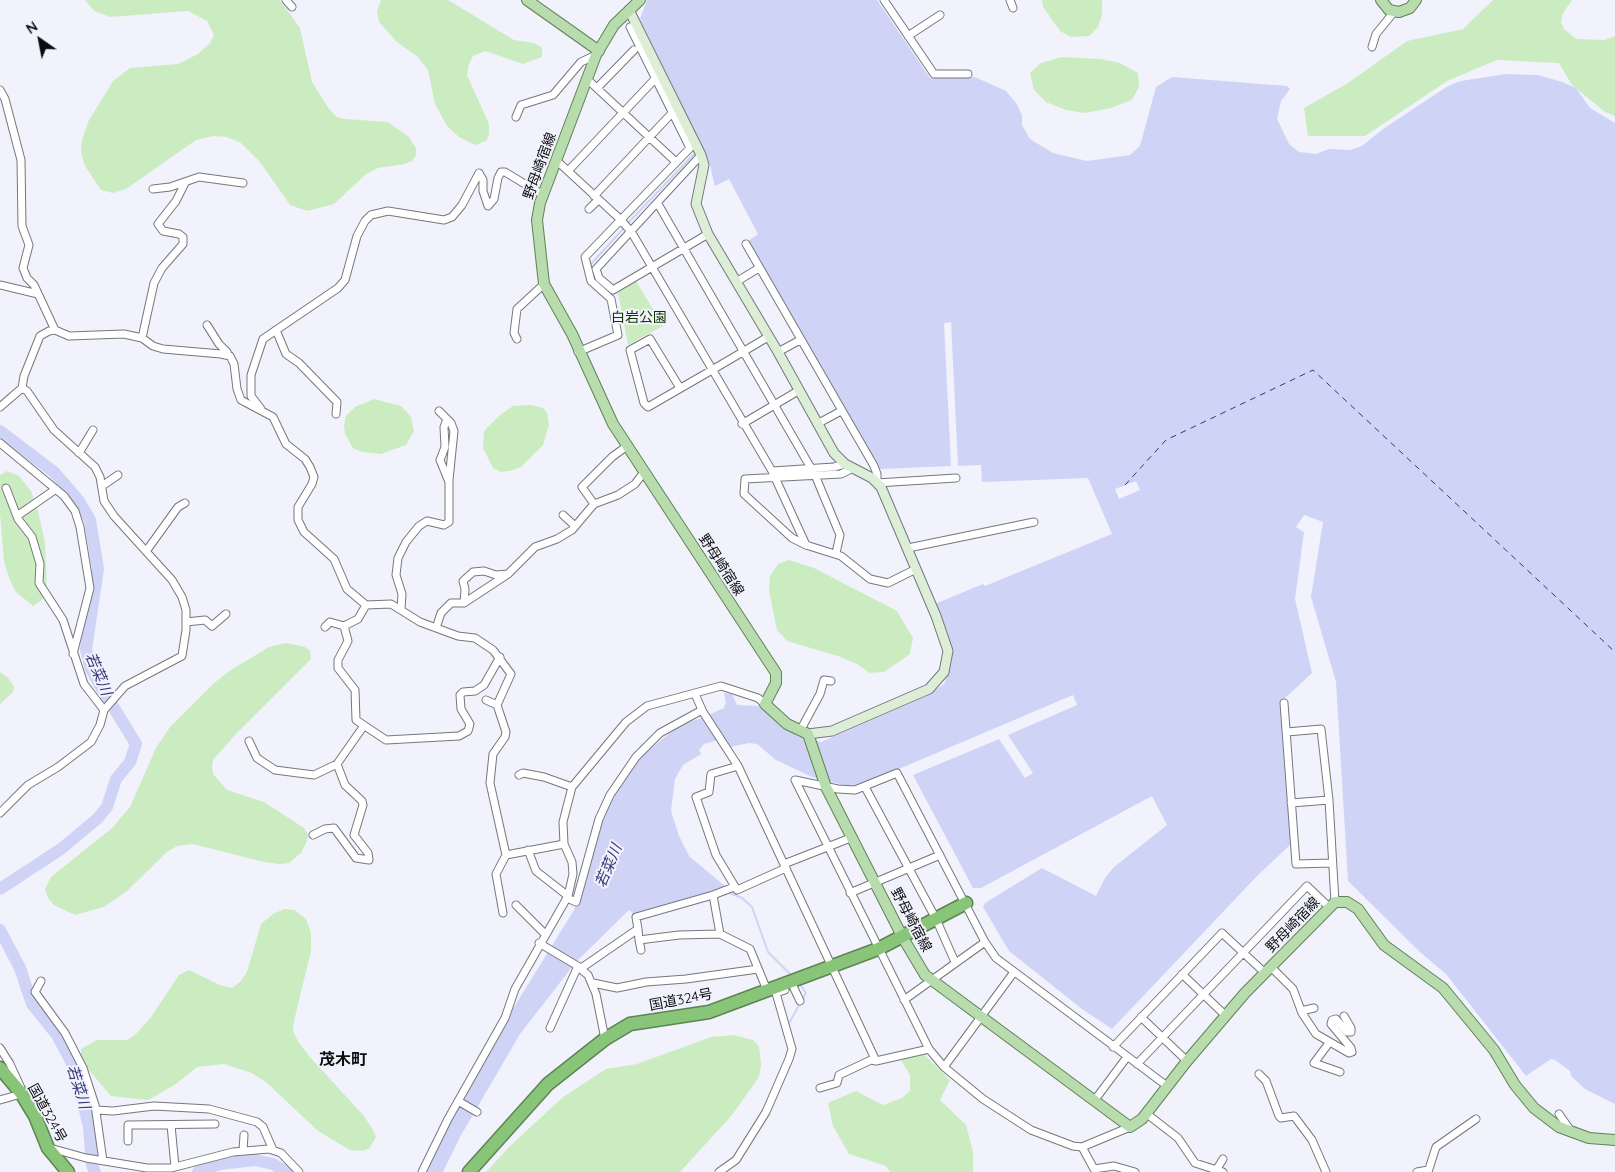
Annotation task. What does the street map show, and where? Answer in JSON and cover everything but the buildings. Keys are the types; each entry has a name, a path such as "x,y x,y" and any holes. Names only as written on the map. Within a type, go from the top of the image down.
{"highway":[{"name":"国道324号","path":"469,1172 548,1084 605,1039 630,1024 709,1012 904,938 966,903"},
{"name":"国道324号","path":"0,1068 21,1093 34,1116 48,1148 68,1172"}],"main road":[{"path":"527,0 598,53"},
{"name":"野母崎宿線","path":"640,0 614,25 598,53 543,195 536,220 544,284 569,328 578,352 613,424 776,673 776,683 766,704"},
{"path":"1381,0 1394,12 1404,11 1416,0"},
{"path":"766,704 787,724 804,733"},
{"name":"野母崎宿線","path":"804,733 824,782 852,838 925,974 1130,1127 1136,1125 1147,1114 1167,1086 1225,1015 1332,905 1352,905 1384,945 1443,988 1494,1050 1522,1095 1549,1121 1571,1132 1589,1138 1615,1140"}],"street":[{"path":"286,0 292,7"},
{"path":"884,0 934,74 968,74"},
{"path":"1010,0 1013,8"},
{"path":"629,10 701,155 704,165 696,204 708,234 778,352 834,454 849,466 877,483 887,498 936,616 948,651 947,665 940,680 929,689 910,699 832,731 804,733 824,680 831,681"},
{"path":"1372,47 1376,34 1394,12"},
{"path":"908,36 940,15"},
{"path":"578,352 621,335 610,298 591,282 585,257 622,221 690,148 630,27"},
{"path":"597,88 634,50"},
{"path":"516,118 521,105 549,97 581,62 598,53"},
{"path":"587,79 676,162"},
{"path":"568,171 655,79"},
{"path":"0,90 5,99 21,160 22,226 29,245 24,268 55,330"},
{"path":"589,209 596,198 672,113"},
{"path":"701,155 660,199 658,204 596,269 599,278 613,290 708,234"},
{"path":"556,160 622,221 631,232 773,474 806,545"},
{"path":"261,409 251,396 251,375 263,339 338,288 345,280 357,236 365,221 371,215 388,211 444,220 452,217 462,205 478,173 483,180 483,191 488,206 494,199 496,183 501,172 505,172 543,195"},
{"path":"153,189 185,183 199,177 243,183"},
{"path":"142,338 154,283 162,268 183,244 183,237 179,234 162,230 158,224 176,202 185,183"},
{"path":"658,204 813,472 840,535 836,553"},
{"path":"746,244 874,466 877,474 877,483"},
{"path":"736,282 759,268"},
{"path":"517,339 514,333 516,309 544,284"},
{"path":"0,285 38,294"},
{"path":"207,325 234,364 237,389 241,400 261,409 278,422 286,444 304,459 312,472 312,484 298,511 301,528 331,556 347,589 366,605 391,604 420,622 458,636 475,638 500,657 510,670 511,678 497,706"},
{"path":"0,407 22,388 24,376 40,336 49,330 55,330 69,336 112,334 142,338 158,348 228,355"},
{"path":"276,330 286,354 299,363 337,402 336,414"},
{"path":"680,388 650,338 630,350 644,403 648,407 768,336"},
{"path":"778,352 800,340"},
{"path":"0,813 28,785 58,767 90,742 100,725 105,709 125,686 182,656 186,622 186,610 182,597 172,580 147,550 114,516 104,501 102,486 95,467 54,430 27,391 22,388"},
{"path":"742,424 798,391"},
{"path":"401,609 402,594 396,574 398,558 406,542 419,526 427,521 444,524 449,522 449,482 454,431 447,419 439,411"},
{"path":"817,424 841,411"},
{"path":"447,419 444,426 445,447 440,460 442,471 449,482"},
{"path":"79,453 93,430"},
{"path":"0,443 56,489 75,511 90,580 78,643 74,654"},
{"path":"594,504 582,488 612,457 627,446"},
{"path":"849,466 841,474 813,472 773,474 745,479 744,494 792,538 806,545 836,553 848,560 866,576 881,583 894,581 916,570"},
{"path":"436,628 441,614 451,603 464,603 508,574 535,546 557,539 575,526 594,504 618,495 634,484 644,472"},
{"path":"102,486 118,475"},
{"path":"877,483 956,478"},
{"path":"6,488 17,516 32,537 40,564 39,583 63,620 84,684 105,709"},
{"path":"17,516 56,489"},
{"path":"147,550 178,507 185,504"},
{"path":"563,515 575,526"},
{"path":"908,548 1034,522"},
{"path":"464,603 465,588 462,581 473,572 484,571 492,575 508,574"},
{"path":"325,627 330,622 344,626 358,620 366,605"},
{"path":"186,622 205,620 212,626 226,614"},
{"path":"344,626 348,642 338,660 338,668 355,690 355,718 363,727 386,740 460,736 468,731 470,724 460,709 460,695 463,692 475,691 484,685 500,657"},
{"path":"422,1172 505,1018 515,989 567,897 574,874 572,862 564,844 566,806 572,787 636,712 655,703 721,686 758,698 766,704"},
{"path":"695,694 703,711 738,766 876,1061"},
{"path":"486,700 497,706 506,732 505,737 492,754 490,783 506,855 496,874 503,913"},
{"path":"1284,703 1296,864 1332,862"},
{"path":"528,850 536,871 567,897 576,902 599,819 610,795 636,757 660,734 703,711"},
{"path":"249,741 257,758 276,770 314,775 337,764 363,727"},
{"path":"1287,732 1321,729 1329,800 1332,905"},
{"path":"313,835 325,829 334,828 356,858 364,861 368,860 368,853 354,835 363,805 345,785 337,764"},
{"path":"731,888 716,855 696,797 709,792 711,774 738,766"},
{"path":"519,775 523,773 544,777 572,787"},
{"path":"1130,1127 1082,1147 1073,1146 1032,1130 983,1099 944,1067 929,1049 795,780 824,782 856,790 897,773 985,942 996,958 1167,1086"},
{"path":"865,787 936,920 956,962"},
{"path":"1292,802 1329,800"},
{"path":"641,950 636,917 731,888 737,890 785,866 852,838"},
{"path":"506,855 564,844"},
{"path":"850,893 940,855"},
{"path":"1137,1064 1307,886 1332,905"},
{"path":"716,894 720,934"},
{"path":"516,905 545,934"},
{"path":"550,1028 578,966 638,929"},
{"path":"1113,1047 1222,933 1243,952 1293,989 1301,1011 1316,1034 1329,1043 1352,1052 1351,1048 1332,1024 1332,1020 1336,1019 1347,1032 1351,1032 1351,1028 1344,1016"},
{"path":"639,940 679,935 720,934 750,948 767,990"},
{"path":"904,1000 985,942"},
{"path":"540,943 578,966 593,983 605,1039"},
{"path":"593,983 617,988 646,982 686,979 758,969"},
{"path":"944,1067 1014,972"},
{"path":"1182,974 1225,1015"},
{"path":"41,981 35,992 64,1033 83,1068 96,1110 102,1161"},
{"path":"718,1172 736,1160 766,1112 789,1059 792,1049 776,993 794,981 800,1001"},
{"path":"1301,1011 1314,1008"},
{"path":"1141,1017 1187,1061"},
{"path":"1329,1043 1314,1063 1340,1072"},
{"path":"0,1048 21,1084 21,1093 0,1100"},
{"path":"820,1088 837,1083 839,1075 871,1060 876,1061 929,1049"},
{"path":"1094,1101 1127,1057"},
{"path":"1259,1074 1266,1081 1279,1116 1281,1118 1294,1116 1312,1140 1326,1172"},
{"path":"459,1102 477,1112"},
{"path":"96,1110 113,1111 154,1106 209,1109 257,1122 263,1127 273,1150"},
{"path":"1147,1114 1178,1138 1195,1163 1223,1172"},
{"path":"1558,1114 1571,1132"},
{"path":"1417,1172 1428,1171 1436,1147 1476,1119"},
{"path":"128,1141 128,1125 215,1124"},
{"path":"171,1125 175,1167"},
{"path":"243,1151 244,1135"},
{"path":"1082,1147 1094,1169 1114,1166 1135,1172"},
{"path":"48,1148 86,1158 147,1168 175,1167 243,1151 273,1150 281,1153 299,1172"},
{"path":"1215,1171 1223,1159"}],"green space":[{"path":"85,0 280,0 300,28 312,82 329,109 337,117 345,119 388,122 409,137 416,148 416,155 412,161 378,168 366,174 334,204 307,211 290,205 260,162 241,143 227,137 213,136 196,140 126,189 113,193 101,190 85,166 81,152 82,140 88,122 113,81 130,68 178,64 198,54 210,43 214,35 207,21 188,11 110,17 94,11"},
{"path":"381,0 448,0 514,40 534,43 542,48 542,57 523,64 485,51 473,56 467,75 489,124 489,135 486,141 475,145 459,137 447,126 435,104 428,70 418,57 397,42 379,22 377,11"},
{"path":"1042,0 1102,0 1102,15 1098,27 1089,36 1071,37 1060,31 1043,7"},
{"path":"1493,0 1572,0 1563,13 1561,22 1564,29 1576,39 1605,40 1615,36 1615,116 1605,112 1572,85 1559,63 1497,60 1447,81 1365,136 1308,136 1304,108 1348,83 1407,41 1463,29"},
{"path":"1062,57 1101,59 1120,63 1138,73 1139,87 1132,100 1111,108 1085,113 1066,110 1046,102 1034,90 1030,73 1041,63"},
{"name":"白岩公園","path":"636,281 663,326 628,345 618,293"},
{"path":"374,399 401,406 411,417 414,431 406,445 381,454 362,452 353,448 345,434 346,416 355,407"},
{"path":"531,405 543,408 547,413 549,424 543,445 521,467 501,472 493,468 483,448 484,431 500,415 513,406"},
{"path":"7,471 19,476 31,491 38,511 45,543 47,590 43,599 33,606 16,592 4,561 0,514 0,475"},
{"path":"789,560 814,568 897,611 913,638 910,654 884,672 870,673 857,664 838,656 787,641 777,630 769,591 770,576 778,564"},
{"path":"286,643 305,647 310,651 311,659 237,733 213,760 212,767 213,774 227,790 264,802 304,828 308,834 301,853 289,863 279,864 193,844 177,846 167,852 127,891 104,907 75,915 54,905 48,898 45,889 51,877 112,828 130,807 156,748 170,727 214,683 231,670 269,647"},
{"path":"0,672 14,686 13,692 0,704"},
{"path":"284,909 295,910 306,919 311,933 311,951 293,1031 299,1043 310,1057 364,1116 376,1137 370,1148 363,1151 350,1150 317,1130 267,1083 252,1073 224,1064 197,1067 176,1084 148,1100 111,1096 88,1069 81,1056 81,1049 97,1040 127,1040 136,1034 151,1017 179,975 189,970 220,985 232,988 240,982 247,972 261,924 273,914"},
{"path":"734,1035 753,1040 759,1046 761,1065 759,1077 732,1115 680,1172 486,1172 511,1145 563,1097 606,1069 637,1064 711,1037"},
{"path":"922,1052 950,1080 940,1100 966,1125 973,1152 973,1172 890,1172 886,1166 849,1154 833,1126 828,1103 856,1091 883,1105 902,1098 910,1091 910,1075 899,1057"}],"water":[{"path":"647,0 877,0 930,78 975,77 1006,91 1016,103 1022,115 1022,125 1030,139 1053,153 1087,161 1130,155 1140,146 1156,87 1172,77 1287,86 1290,89 1281,101 1277,119 1289,144 1299,152 1316,154 1329,149 1350,150 1362,146 1383,129 1448,86 1461,81 1506,74 1538,75 1576,88 1590,108 1615,123 1615,1104 1585,1089 1571,1076 1570,1071 1555,1060 1551,1059 1526,1076 1446,974 1421,953 1348,881 1336,682 1311,597 1323,522 1304,515 1296,527 1304,532 1295,599 1312,673 1282,701 1291,844 1257,876 1112,1029 1082,1009 1009,951 983,907 985,903 1042,868 1096,896 1105,878 1114,867 1167,825 1152,796 981,888 973,888 913,775 999,739 1025,778 1033,773 1008,735 1077,705 1073,695 863,784 847,786 812,777 776,760 757,744 749,743 730,747 725,738 704,744 699,750 701,754 683,765 675,779 671,811 679,836 689,856 726,887 635,915 629,910 576,962 520,1034 460,1137 443,1172 424,1172 433,1152 511,1012 574,910 604,814 615,791 643,755 682,723 699,719 724,708 726,702 724,693 732,694 737,705 760,706 797,736 821,742 925,697 944,684 951,666 953,650 935,604 983,584 985,586 1112,534 1088,478 982,482 981,465 958,466 951,322 944,323 951,466 880,469 748,241 758,234 729,179 715,186 709,161 640,19"}],"pier":[{"path":"1136,481 1140,490 1119,499 1115,489"}],"waterway":[{"path":"627,224 696,152"},
{"path":"590,265 624,228"},
{"name":"若菜川","path":"0,431 54,472 79,501 90,520 98,569 86,649 91,669 136,744 130,762 116,779 107,807 97,819 61,849 0,889"},
{"path":"727,892 742,898 752,907 768,952 791,975"},
{"name":"若菜川","path":"0,930 20,968 32,1004 57,1035 75,1069 89,1127 92,1165 95,1172"},
{"path":"788,1025 806,993 800,984"},
{"name":"若菜川","path":"198,1172 220,1164 255,1160 273,1164 286,1172"}],"ferry route":[{"path":"1125,485 1166,440 1313,370 1615,652"}],"district":[{"name":"茂木町","path":"343,1060"}]}
